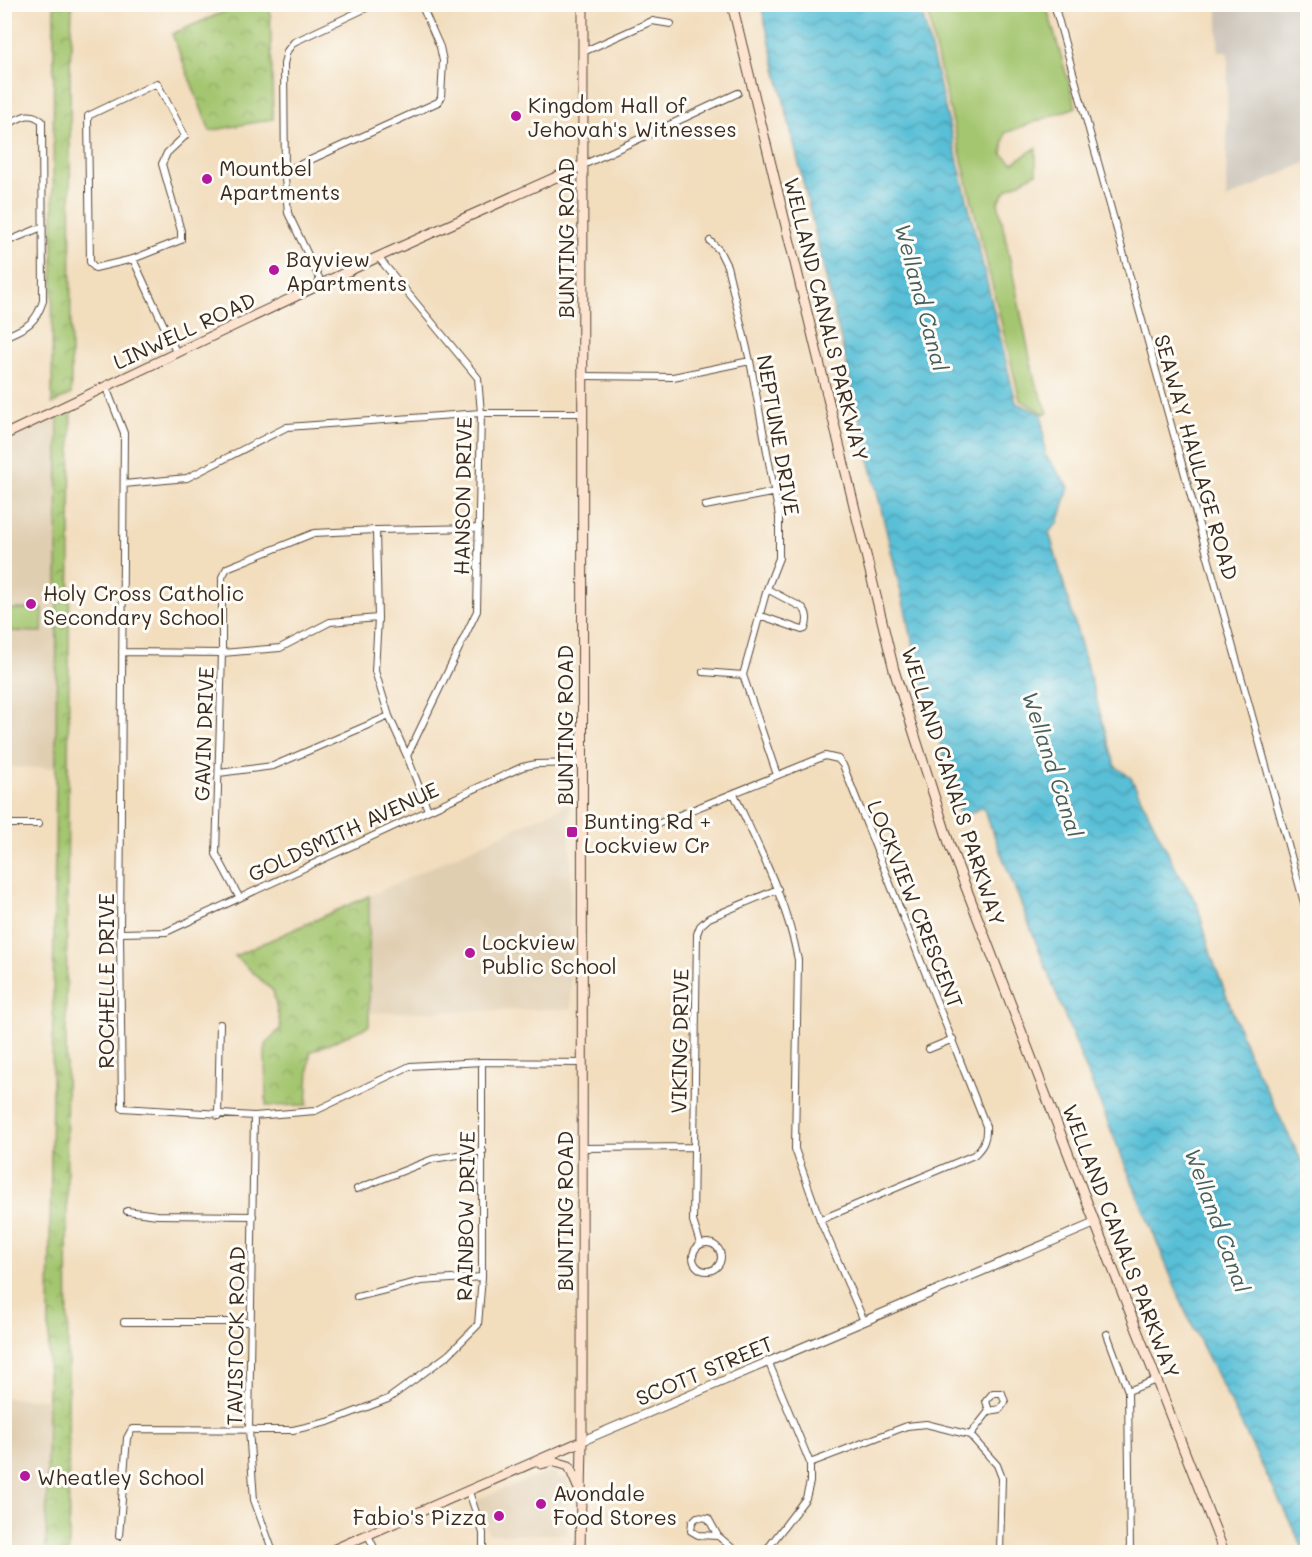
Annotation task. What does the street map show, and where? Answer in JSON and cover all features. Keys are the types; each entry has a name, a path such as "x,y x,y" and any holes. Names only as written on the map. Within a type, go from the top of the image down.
{"main road":[{"name":"BUNTING ROAD","path":"580,1552 583,4"},
{"name":"WELLAND CANALS PARKWAY","path":"732,4 894,670 950,846 1224,1552"},
{"name":"LINWELL ROAD","path":"4,435 378,257 583,165"},
{"name":"SCOTT STREET","path":"328,1552 582,1441"},
{"path":"519,1470 552,1461 562,1463 569,1466 580,1492"}],"street":[{"path":"322,284 288,213 284,64 287,51 294,42 375,4"},
{"path":"286,171 438,102 441,98 443,61 440,47 421,4"},
{"name":"SEAWAY HAULAGE ROAD","path":"1054,4 1308,917"},
{"path":"583,52 652,21 671,24"},
{"path":"157,83 185,136 166,153 162,164 181,231 181,240 133,259 95,268 90,262 88,116 157,83"},
{"name":"LINWELL ROAD","path":"583,165 738,93"},
{"path":"4,126 30,114 42,121 43,301 39,315 30,325 4,337"},
{"path":"4,243 42,226"},
{"name":"NEPTUNE DRIVE","path":"710,241 719,250 727,266 750,361 779,516 779,558 767,589 743,675"},
{"name":"HANSON DRIVE","path":"378,257 478,378 481,413 477,611 407,756"},
{"path":"133,259 177,354"},
{"path":"582,376 673,377 750,361"},
{"name":"ROCHELLE DRIVE","path":"106,387 124,433 120,933 122,1108 218,1116 315,1112 410,1066 482,1062 582,1063"},
{"path":"124,484 187,478 286,427 481,413 582,413"},
{"path":"705,506 776,492"},
{"path":"428,810 389,716 375,671 378,618 376,530 479,528"},
{"name":"GAVIN DRIVE","path":"238,897 216,854 222,577 227,568 314,533 376,530"},
{"path":"759,615 802,630 807,625 806,611 803,608 767,589"},
{"path":"122,652 222,653 280,648 330,622 378,618"},
{"path":"703,672 743,675 777,775"},
{"path":"219,772 273,766 389,716"},
{"name":"LOCKVIEW CRESCENT","path":"582,823 655,825 825,756 838,759 843,765 953,1039 987,1134 982,1148 974,1155 820,1220"},
{"name":"GOLDSMITH AVENUE","path":"120,933 166,932 522,767 536,764 582,763"},
{"path":"734,794 778,889 792,930 798,960 795,1149 820,1220 864,1321"},
{"path":"4,824 39,824"},
{"name":"VIKING DRIVE","path":"700,1243 693,1221 697,934 700,926 709,918 778,889"},
{"path":"218,1116 220,1024"},
{"path":"929,1049 953,1039"},
{"name":"RAINBOW DRIVE","path":"119,1536 127,1438 132,1429 292,1430 328,1422 388,1399 448,1355 478,1324 482,1277 482,1062"},
{"name":"TAVISTOCK ROAD","path":"254,1116 249,1429 254,1500 273,1552"},
{"path":"582,1148 693,1147"},
{"path":"357,1189 432,1159 483,1151"},
{"path":"127,1211 157,1215 253,1216"},
{"name":"SCOTT STREET","path":"582,1441 1095,1222"},
{"name":"VIKING DRIVE","path":"700,1243 713,1244 720,1249 722,1262 715,1271 702,1271 694,1264 692,1253 700,1243"},
{"path":"357,1297 421,1281 482,1277"},
{"path":"124,1322 250,1322"},
{"path":"1107,1334 1128,1391 1130,1552"},
{"path":"765,1552 806,1498 810,1482 810,1463 769,1363"},
{"path":"1128,1391 1156,1380"},
{"path":"970,1435 989,1411"},
{"path":"810,1463 907,1425 926,1424 970,1435 997,1465 1002,1478 1000,1552"},
{"path":"469,1492 483,1533 483,1552"},
{"path":"718,1536 698,1535 690,1531 692,1522 697,1517 708,1518 718,1536 737,1552"},
{"path":"368,1535 376,1552"}],"shaded area":[{"path":"1218,5 1308,5 1307,162 1226,199 1228,51 1218,51"},
{"name":"Holy Cross Catholic Secondary School","path":"58,415 56,768 5,767 5,441"},
{"name":"Lockview Public School","path":"570,803 571,1009 370,1013 369,896"},
{"name":"Wheatley School","path":"5,1398 47,1399 46,1552 5,1552"},
{"path":"554,1469 558,1478 568,1478 568,1534 489,1534 474,1501"}],"green space":[{"path":"933,4 1046,5 1076,107 1005,133 1002,154 1013,163 1036,148 1036,173 1007,189 998,202 1035,382 1048,412 1045,414 1020,400 933,40 928,8"},
{"path":"54,5 72,5 70,73 71,394 52,404"},
{"path":"240,5 270,5 273,119 210,131 172,34"},
{"path":"71,411 66,1032 69,1552 46,1552 58,415"},
{"path":"6,609 43,609 42,632 6,631"},
{"path":"369,896 369,1026 310,1052 307,1105 266,1106 265,1045 281,1028 273,991 235,956"}],"water":[{"name":"Welland Canal","path":"761,5 926,5 921,8 1016,403 1042,414 1045,455 1069,487 1058,523 1049,532 1115,766 1131,778 1178,873 1197,903 1211,955 1249,1055 1307,1172 1307,1552 1186,1313 1083,1062 983,807 961,818 919,668"}],"place":[{"name":"Kingdom Hall of Jehovah's Witnesses","path":"516,116"},
{"name":"Mountbel Apartments","path":"207,179"},
{"name":"Bayview Apartments","path":"274,270"},
{"name":"Holy Cross Catholic Secondary School","path":"31,604"},
{"name":"Bunting Rd + Lockview Cr","path":"572,832"},
{"name":"Lockview Public School","path":"470,953"},
{"name":"Wheatley School","path":"25,1476"},
{"name":"Avondale Food Stores","path":"541,1504"},
{"name":"Fabio's Pizza","path":"499,1516"}]}
